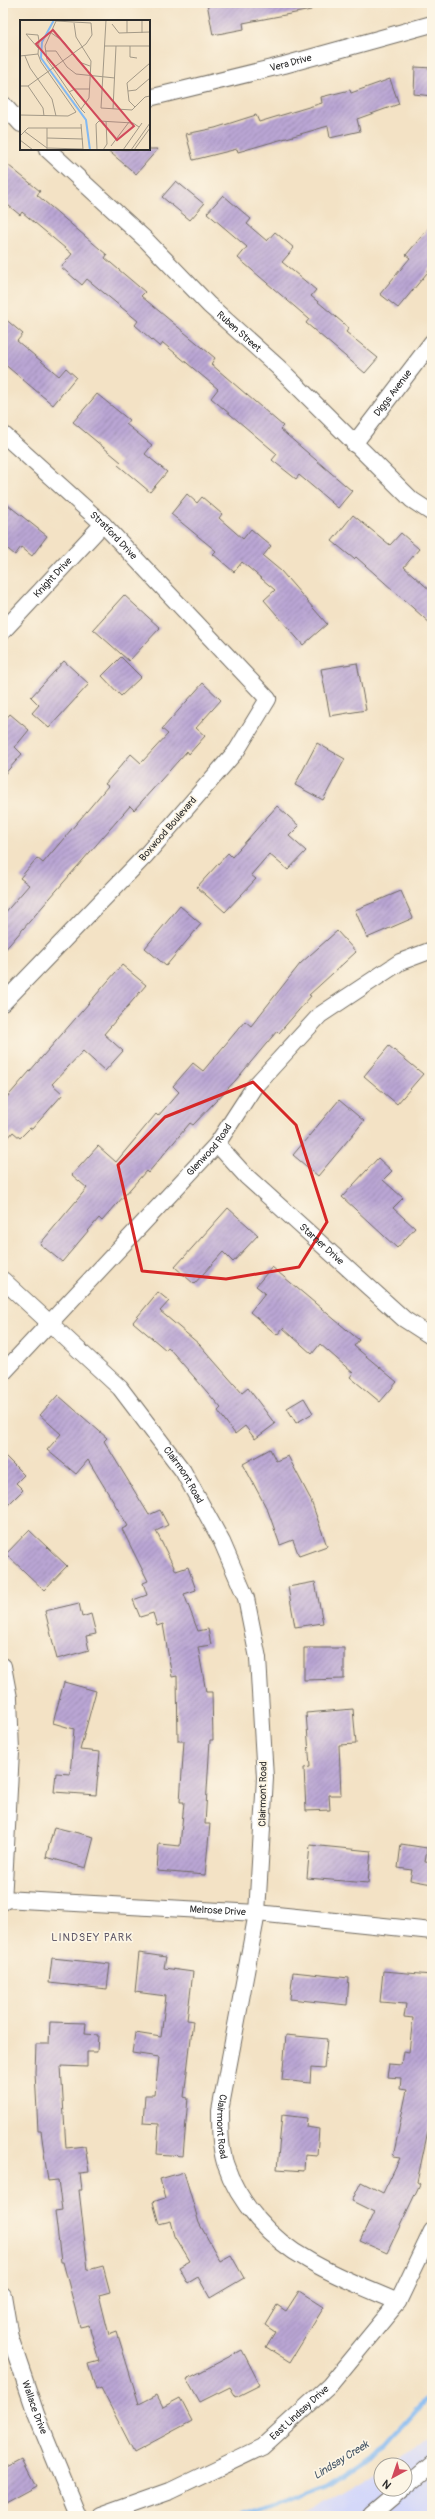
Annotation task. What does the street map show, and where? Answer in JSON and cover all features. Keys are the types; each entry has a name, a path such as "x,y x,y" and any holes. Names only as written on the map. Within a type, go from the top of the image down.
{"street":[{"name":"Vera Drive","path":"150,98 284,65 432,24"},
{"path":"3,104 20,123"},
{"name":"Ruben Street","path":"48,150 146,240 209,305 278,367 412,500 432,513"},
{"name":"Diggs Avenue","path":"354,444 432,342"},
{"name":"Stratford Drive","path":"3,434 103,524 216,643"},
{"name":"Knight Drive","path":"3,631 103,524"},
{"name":"Boxwood Boulevard","path":"3,1003 150,850 237,750 268,699 216,643"},
{"name":"Glenwood Road","path":"3,1373 217,1144 254,1087 320,1015 400,962 432,950"},
{"name":"Starner Drive","path":"217,1144 246,1176 404,1319 432,1337"},
{"name":"Clairmont Road","path":"3,1280 48,1324 120,1388 183,1472 222,1542 246,1598 258,1658 265,1778 258,1913 220,2112 220,2137 225,2163 250,2209 266,2229 286,2246 308,2260 398,2302"},
{"path":"3,1666 9,1698 11,1752 3,1900"},
{"name":"Melrose Drive","path":"3,1900 258,1913 432,1931"},
{"name":"East Lindsay Drive","path":"100,2516 170,2492 262,2447 329,2386 398,2302 432,2231"},
{"name":"Wallace Drive","path":"3,2295 10,2337 36,2414 78,2516"},
{"path":"413,2480 432,2464"},
{"path":"371,2516 393,2497"}],"highlighted area":[{"path":"253,1082 296,1125 327,1222 299,1267 226,1279 142,1271 118,1165 165,1117"}],"shaded area":[{"path":"432,2439 432,2516 301,2516 373,2474 373,2497 413,2497 413,2457 402,2457"}],"building":[{"path":"207,3 311,3 311,10 243,23 244,29 213,35"},
{"path":"415,67 432,68 432,96 414,94"},
{"path":"390,79 399,104 357,119 360,131 330,138 328,126 238,152 237,149 193,160 186,134 215,128 256,115 259,122 322,103 321,97 350,90 351,93"},
{"path":"158,149 136,174 107,150"},
{"path":"3,161 40,191 37,195 107,255 105,258 145,292 141,296 215,358 211,364 283,426 280,429 352,491 338,508 299,475 296,479 272,460 277,454 211,398 218,389 163,343 160,347 135,325 138,321 87,279 82,285 61,267 72,254 22,212 20,215 3,201"},
{"path":"176,181 204,204 190,220 162,197"},
{"path":"223,195 251,219 247,224 267,241 275,232 294,248 282,262 316,290 311,296 349,328 346,332 378,358 365,373 306,323 309,319 238,258 247,247 207,213"},
{"path":"432,224 432,267 398,308 380,294 410,258 406,255"},
{"path":"3,317 23,334 17,341 59,376 66,368 76,377 53,405 3,363"},
{"path":"97,394 129,420 126,424 152,445 145,454 167,472 150,492 118,465 121,462 73,422"},
{"path":"187,494 197,503 202,497 222,514 219,518 243,539 251,529 271,546 263,556 281,571 327,624 303,645 264,600 275,590 242,562 234,572 213,554 216,551 171,514"},
{"path":"3,501 47,536 32,556 21,547 15,555 3,545"},
{"path":"353,515 390,545 401,533 419,549 404,567 432,592 432,625 356,557 354,559 332,541"},
{"path":"124,595 160,628 129,661 93,629"},
{"path":"121,657 141,677 121,696 102,676"},
{"path":"64,661 89,684 49,728 32,713 39,705 31,697"},
{"path":"357,663 366,710 330,716 321,669"},
{"path":"203,683 221,700 196,728 205,736 189,754 187,751 134,810 130,806 3,952 3,915 29,885 20,878 37,858 43,863 108,786 105,784 131,754 141,763 168,734 162,729"},
{"path":"10,714 29,730 15,747 22,754 3,776 3,722"},
{"path":"317,743 345,759 323,800 295,785"},
{"path":"277,806 299,826 289,836 306,851 288,870 269,854 251,875 256,879 225,912 197,887 228,853 232,857"},
{"path":"401,891 413,918 367,938 355,910"},
{"path":"180,906 201,924 166,966 145,948"},
{"path":"337,931 356,952 309,995 311,996 279,1033 277,1031 235,1081 193,1125 190,1123 148,1173 146,1171 102,1221 99,1218 62,1262 40,1244 87,1188 72,1175 98,1146 116,1162 156,1114 158,1116 179,1092 173,1086 193,1063 203,1071 245,1021 251,1026 300,964"},
{"path":"122,965 146,985 104,1034 123,1051 105,1071 83,1051 52,1084 63,1094 32,1129 30,1128 20,1138 13,1132 3,1144 3,1102"},
{"path":"389,1046 423,1074 397,1104 364,1076"},
{"path":"339,1100 364,1121 318,1176 293,1155"},
{"path":"378,1158 392,1171 383,1180 403,1198 393,1208 415,1228 397,1248 342,1197"},
{"path":"228,1208 258,1235 233,1262 223,1252 194,1284 175,1267"},
{"path":"272,1267 359,1340 354,1346 397,1382 380,1402 350,1377 353,1373 320,1344 312,1354 283,1328 277,1335 250,1312 265,1293 256,1286"},
{"path":"158,1292 169,1301 160,1311 199,1344 242,1393 248,1388 275,1424 255,1439 245,1426 235,1434 218,1411 221,1408 168,1347 166,1350 133,1322"},
{"path":"58,1395 107,1438 104,1441 149,1515 160,1510 168,1525 156,1531 176,1571 188,1567 196,1590 184,1594 198,1631 208,1629 211,1645 198,1647 206,1692 212,1692 213,1740 210,1740 205,1824 210,1824 205,1875 157,1871 159,1844 180,1846 184,1802 180,1802 184,1741 178,1741 177,1676 172,1677 163,1624 157,1626 153,1613 140,1617 133,1600 147,1595 143,1583 148,1581 122,1529 128,1526 88,1460 76,1474 47,1450 61,1434 40,1415"},
{"path":"304,1398 313,1413 296,1423 287,1408"},
{"path":"270,1449 276,1461 288,1456 310,1498 327,1546 299,1556 293,1540 280,1545 268,1511 243,1464"},
{"path":"3,1454 24,1475 16,1483 23,1490 3,1510"},
{"path":"29,1530 67,1566 44,1590 6,1554"},
{"path":"315,1582 323,1623 295,1627 288,1587"},
{"path":"79,1603 82,1617 91,1614 96,1634 86,1636 89,1650 57,1659 45,1611"},
{"path":"304,1648 344,1648 344,1679 304,1680"},
{"path":"64,1682 96,1691 80,1750 100,1752 96,1795 54,1792 56,1773 70,1774 74,1729 53,1723"},
{"path":"353,1709 356,1744 339,1745 341,1795 329,1795 330,1810 306,1811 304,1768 310,1767 306,1713"},
{"path":"54,1827 94,1837 86,1868 46,1857"},
{"path":"401,1844 427,1848 425,1862 432,1863 432,1884 410,1880 412,1870 398,1868"},
{"path":"310,1845 371,1851 368,1883 307,1878"},
{"path":"139,1953 166,1957 164,1968 193,1972 187,2020 193,2021 184,2097 188,2098 183,2156 157,2154 159,2124 143,2123 145,2095 155,2095 159,2057 132,2053 135,2033 161,2037 166,1996 135,1992"},
{"path":"52,1958 110,1964 107,1989 49,1983"},
{"path":"383,1971 432,1975 430,2040 432,2040 432,2112 417,2182 420,2184 387,2253 360,2241 374,2212 352,2201 361,2182 383,2193 400,2158 393,2157 407,2090 400,2089 401,2078 387,2077 389,2064 401,2065 403,2051 409,2052 413,2018 404,2017 406,2004 380,2002"},
{"path":"293,1972 349,1978 347,2005 290,1999"},
{"path":"50,2022 86,2023 85,2034 98,2035 97,2052 87,2052 87,2067 61,2066 66,2148 85,2146 89,2172 80,2173 82,2190 79,2190 88,2270 103,2266 110,2292 99,2295 109,2335 117,2332 139,2404 157,2395 163,2407 180,2398 192,2421 134,2452 101,2388 96,2390 88,2364 99,2361 89,2325 80,2327 63,2262 61,2262 55,2211 62,2210 58,2180 48,2181 41,2131 38,2131 35,2072 36,2044 49,2044"},
{"path":"286,2035 327,2039 324,2069 311,2068 310,2083 282,2080"},
{"path":"282,2115 307,2118 306,2127 319,2129 317,2155 305,2154 304,2171 277,2169"},
{"path":"184,2172 199,2223 220,2261 231,2255 244,2278 210,2298 198,2277 188,2283 179,2267 190,2261 175,2236 171,2221 159,2224 153,2202 165,2198 160,2179"},
{"path":"299,2291 324,2307 290,2362 266,2347 275,2332 265,2325 277,2305 286,2311"},
{"path":"242,2350 260,2385 236,2397 230,2387 200,2402 187,2379"},
{"path":"22,2459 36,2486 3,2504 3,2469"}],"waterway":[{"name":"Lindsay Creek","path":"243,2516 325,2485 386,2444 432,2393"}],"district":[{"name":"LINDSEY PARK","path":"92,1937"}]}
